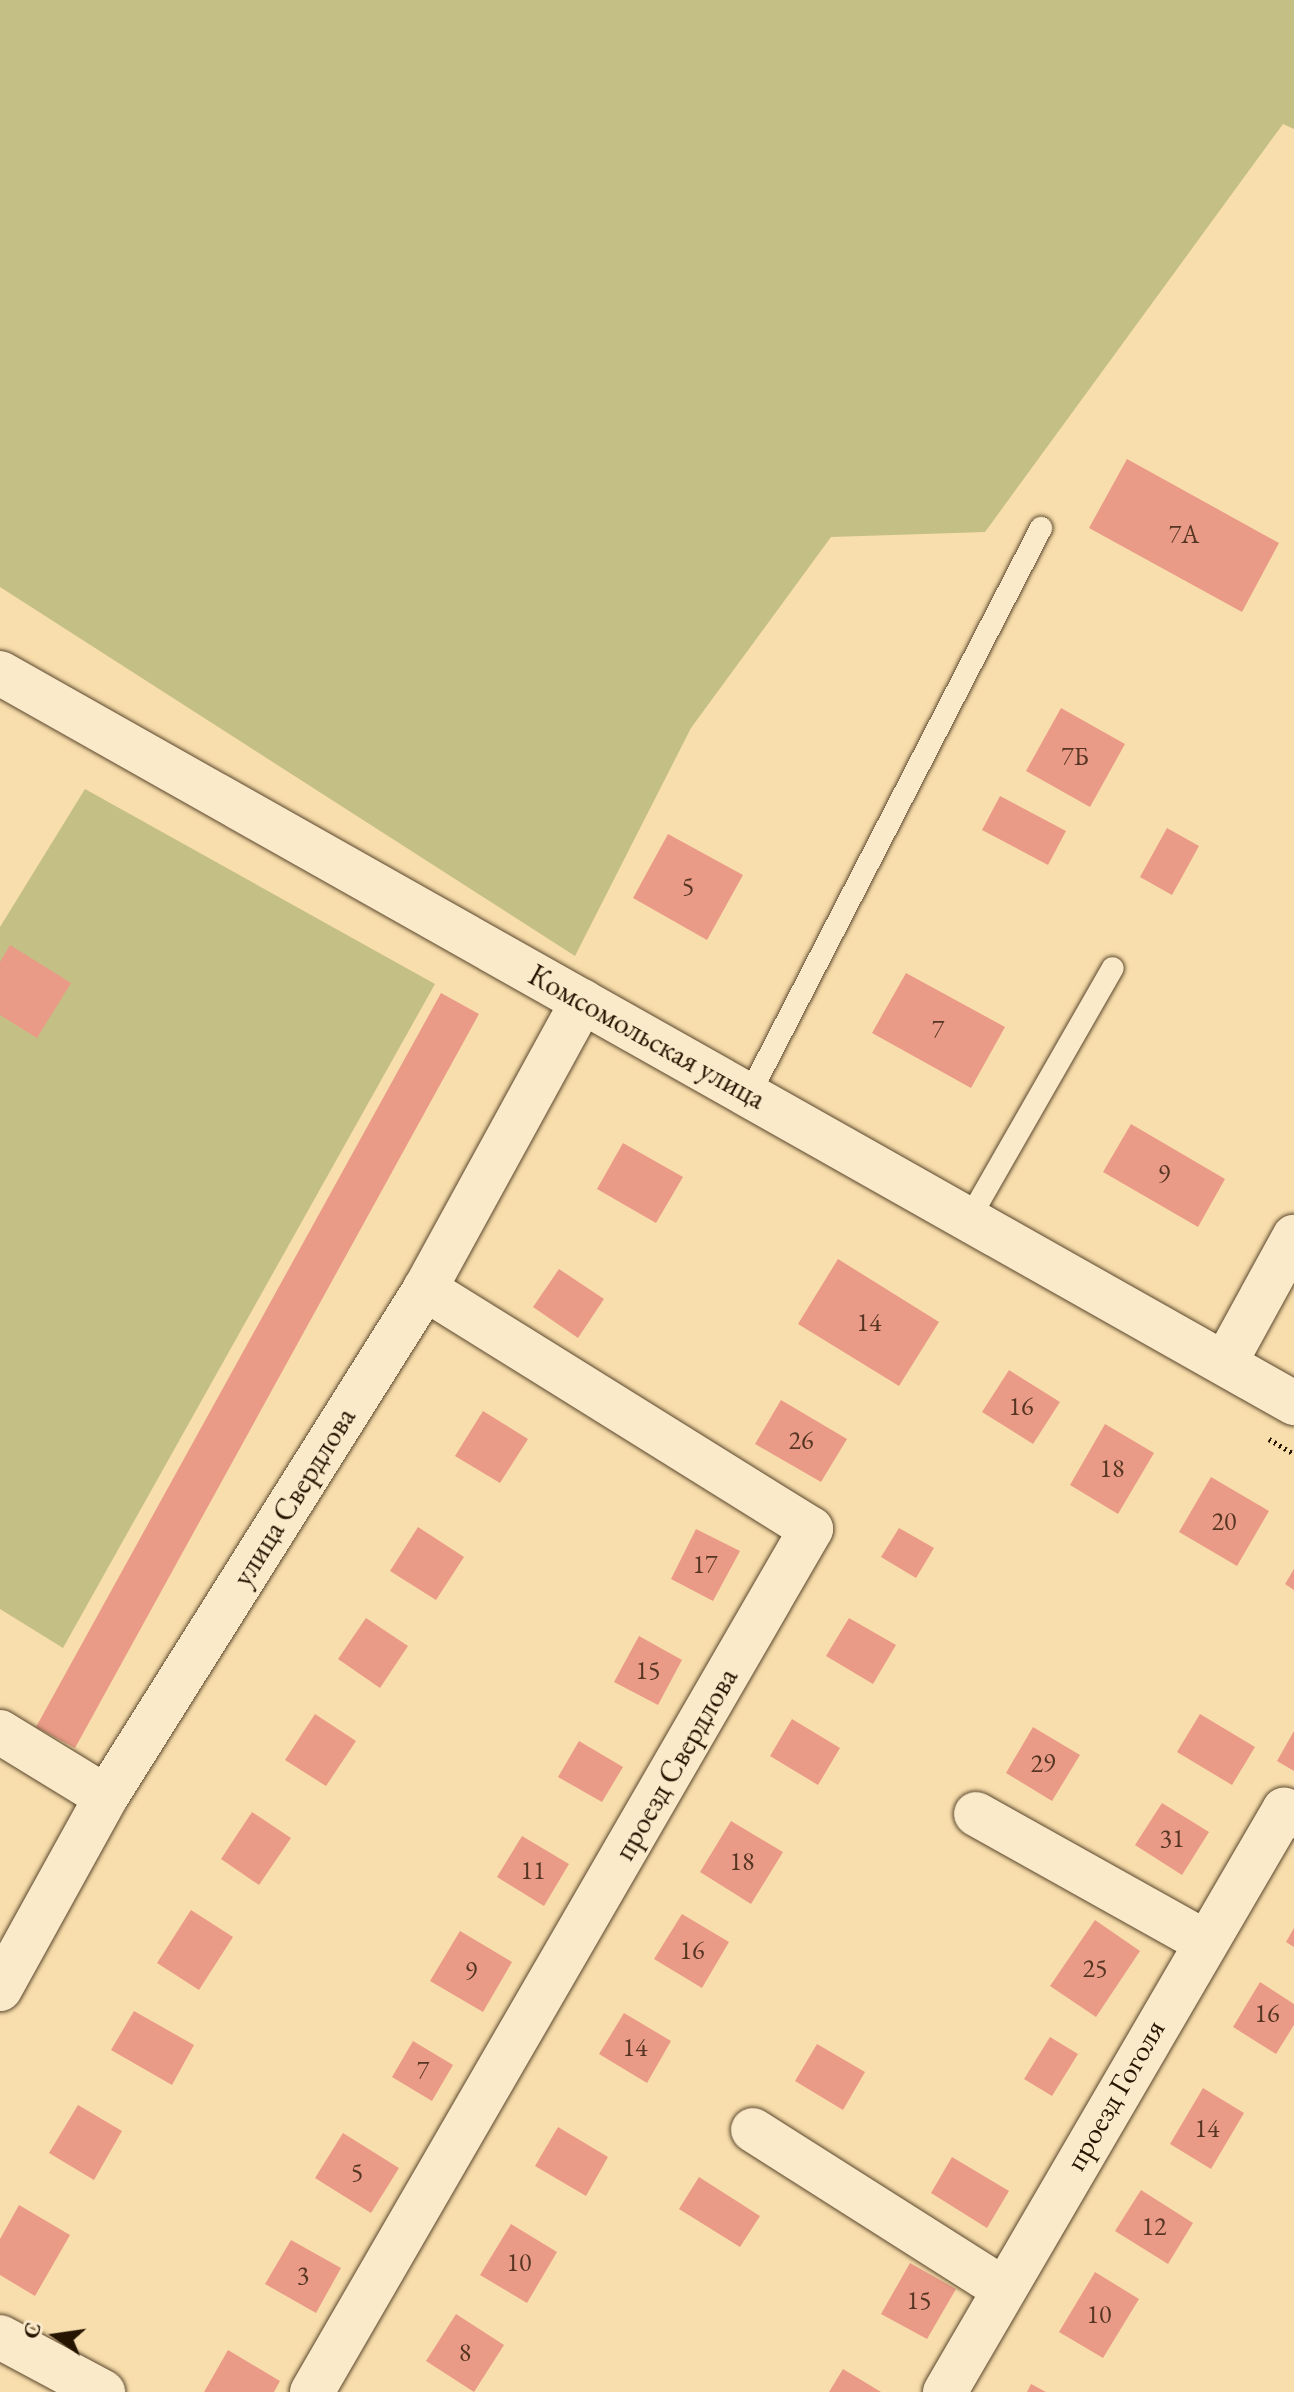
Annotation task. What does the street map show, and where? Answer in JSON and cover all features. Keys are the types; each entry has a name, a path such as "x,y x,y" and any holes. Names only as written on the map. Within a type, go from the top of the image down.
{"street":[{"name":"Комсомольская улица","path":"0,673 1294,1403"},
{"name":"улица Свердлова","path":"0,1989 106,1797 425,1289 583,1001"},
{"path":"1225,1363 1294,1237"},
{"name":"проезд Свердлова","path":"312,2392 811,1529 425,1289"},
{"path":"0,1732 106,1797"},
{"name":"проезд Гоголя","path":"945,2392 1002,2288 1284,1810 1294,1816"},
{"path":"976,1814 1205,1942"},
{"path":"753,2130 1002,2288"},
{"path":"0,2337 103,2392"}],"lane":[{"path":"749,1095 1041,528"},
{"path":"969,1219 1113,968"}],"shaded area":[{"path":"0,0 1294,0 1294,129 1283,124 985,532 831,537 691,728 575,956 0,587"},
{"path":"85,789 435,984 63,1648 0,1609 0,927"}],"building":[{"path":"1127,459 1279,543 1242,612 1089,528"},
{"path":"1061,708 1125,744 1090,807 1026,771"},
{"path":"1000,796 1066,831 1048,865 982,830"},
{"path":"1167,828 1199,846 1172,895 1140,877"},
{"path":"668,834 743,875 707,940 633,898"},
{"path":"10,945 71,983 37,1038 0,1015 0,962"},
{"path":"906,973 1005,1027 971,1088 872,1033"},
{"path":"441,993 479,1014 75,1748 36,1727"},
{"path":"1131,1124 1225,1179 1198,1227 1103,1172"},
{"path":"623,1143 683,1177 656,1223 597,1189"},
{"path":"838,1259 939,1322 899,1386 798,1324"},
{"path":"559,1269 604,1299 578,1338 533,1307"},
{"path":"1009,1370 1060,1402 1033,1444 982,1412"},
{"path":"781,1400 847,1439 821,1482 755,1444"},
{"path":"483,1411 528,1439 500,1483 455,1456"},
{"path":"1105,1424 1154,1453 1118,1514 1070,1485"},
{"path":"1211,1477 1269,1511 1237,1566 1179,1532"},
{"path":"418,1527 464,1557 436,1600 390,1571"},
{"path":"899,1528 934,1548 916,1578 881,1557"},
{"path":"696,1529 740,1551 713,1601 671,1579"},
{"path":"1294,1569 1294,1590 1285,1584"},
{"path":"366,1618 408,1646 380,1688 338,1659"},
{"path":"849,1618 896,1645 873,1684 826,1656"},
{"path":"639,1636 682,1660 658,1705 614,1682"},
{"path":"315,1714 356,1741 326,1786 285,1760"},
{"path":"1200,1714 1255,1747 1232,1785 1177,1752"},
{"path":"792,1719 840,1748 818,1785 770,1756"},
{"path":"1033,1727 1080,1755 1052,1801 1006,1773"},
{"path":"1294,1731 1294,1771 1277,1761"},
{"path":"579,1741 623,1767 602,1802 558,1777"},
{"path":"1162,1803 1209,1832 1182,1875 1135,1845"},
{"path":"252,1812 291,1838 259,1885 221,1859"},
{"path":"731,1821 783,1852 751,1904 700,1872"},
{"path":"522,1836 569,1864 544,1906 497,1877"},
{"path":"191,1910 233,1937 199,1990 157,1963"},
{"path":"682,1914 729,1942 702,1988 654,1959"},
{"path":"1095,1920 1140,1951 1096,2017 1050,1986"},
{"path":"1294,1928 1294,1947 1286,1942"},
{"path":"460,1931 512,1962 483,2012 430,1981"},
{"path":"1260,1982 1294,2004 1294,2025 1276,2054 1233,2027"},
{"path":"134,2011 194,2045 172,2085 111,2050"},
{"path":"624,2013 671,2041 647,2083 599,2054"},
{"path":"1050,2037 1078,2054 1052,2096 1024,2079"},
{"path":"413,2041 453,2065 432,2101 392,2077"},
{"path":"817,2044 865,2072 843,2110 795,2081"},
{"path":"1203,2088 1244,2113 1211,2169 1170,2144"},
{"path":"78,2105 122,2131 94,2180 49,2153"},
{"path":"558,2127 608,2157 586,2196 535,2166"},
{"path":"343,2133 399,2168 371,2213 315,2178"},
{"path":"952,2157 1009,2191 987,2228 931,2193"},
{"path":"699,2177 760,2216 740,2247 679,2209"},
{"path":"1141,2190 1193,2223 1168,2264 1115,2231"},
{"path":"19,2205 70,2235 35,2296 0,2275 0,2239"},
{"path":"511,2224 557,2252 527,2303 480,2275"},
{"path":"291,2240 341,2268 316,2313 265,2284"},
{"path":"910,2263 956,2289 927,2339 881,2314"},
{"path":"1095,2272 1139,2299 1103,2358 1059,2332"},
{"path":"456,2314 504,2345 474,2392 426,2361"},
{"path":"228,2350 280,2381 274,2392 204,2392"},
{"path":"843,2369 881,2392 829,2392"},
{"path":"1031,2384 1046,2392 1027,2392"}]}
